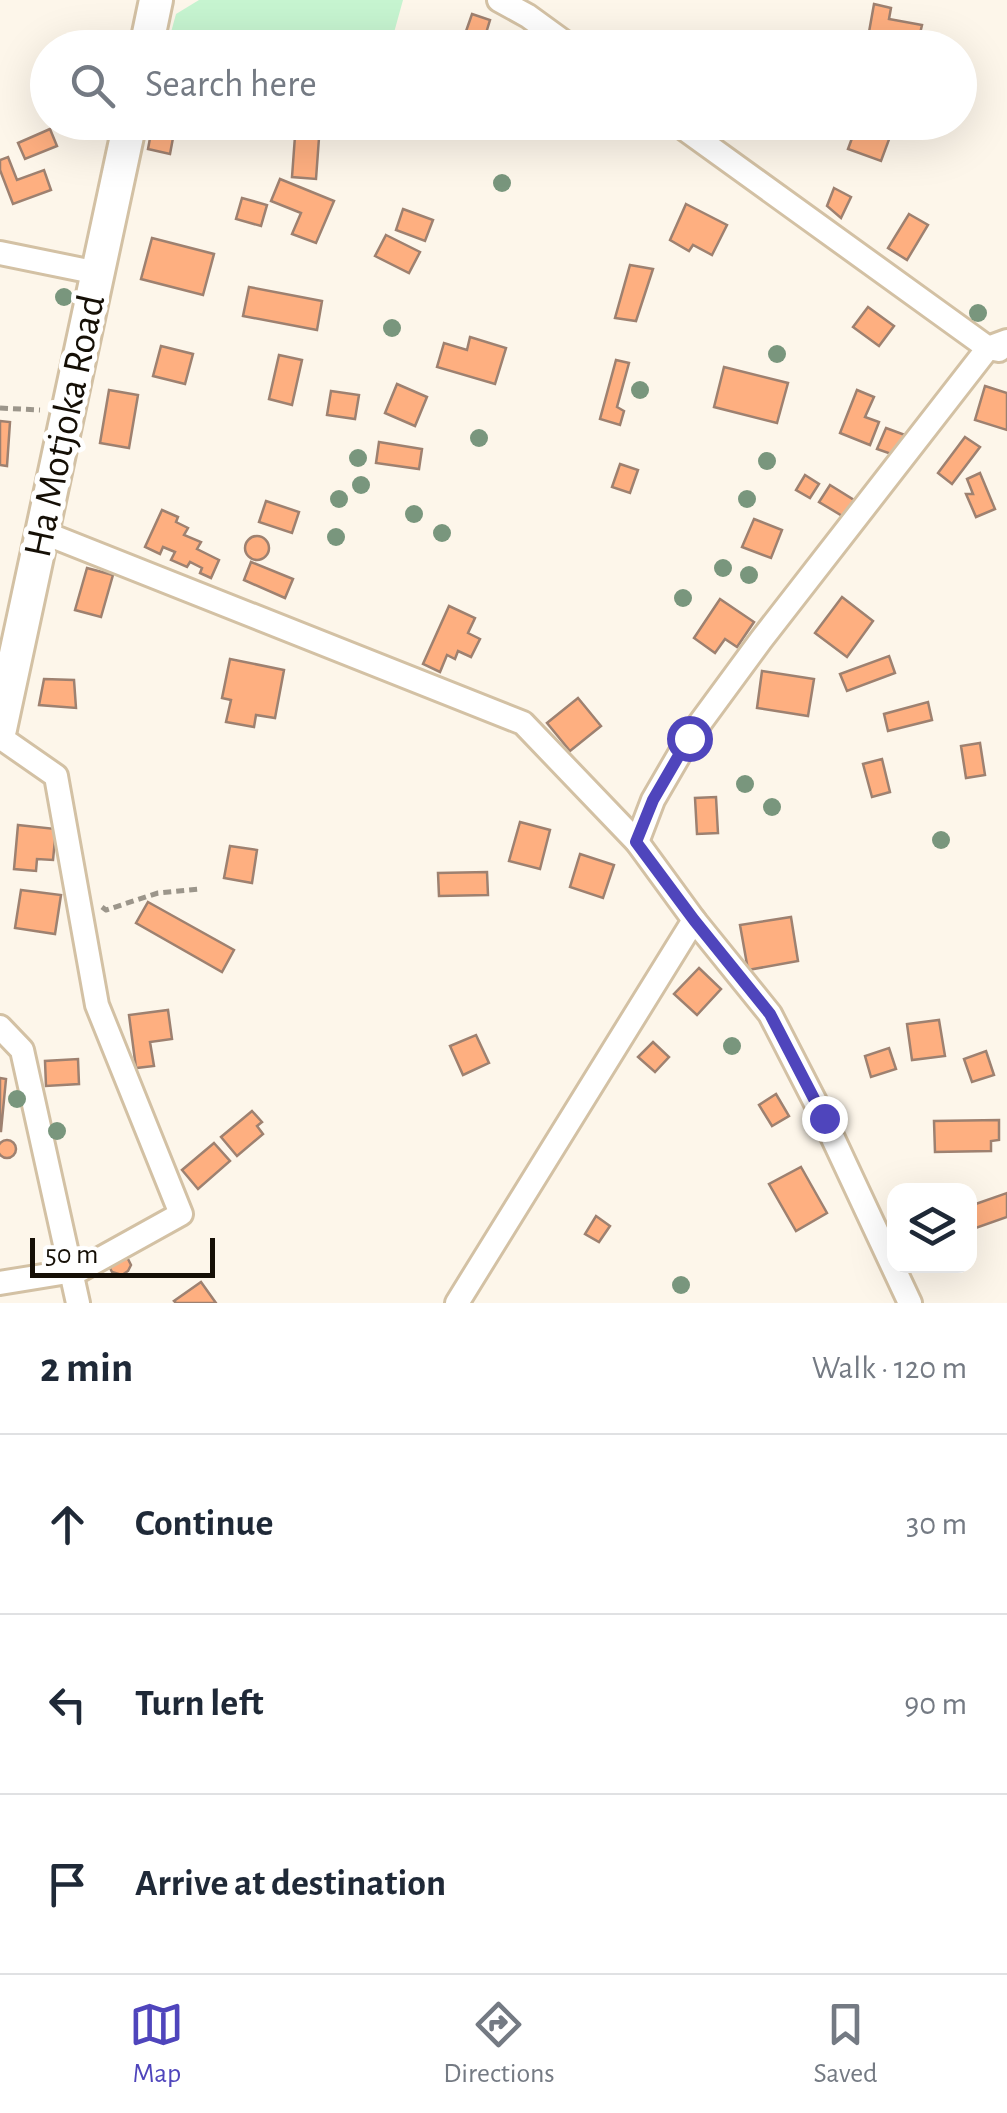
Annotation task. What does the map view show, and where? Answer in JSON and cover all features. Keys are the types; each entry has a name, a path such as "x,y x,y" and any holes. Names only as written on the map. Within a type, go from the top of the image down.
{"street":[{"path":"150,30 156,0"},
{"path":"499,0 547,30"},
{"name":"Ha Motjoka Road","path":"0,729 126,140"},
{"path":"636,842 653,800 689,738 760,640 1000,346 701,140"},
{"path":"0,253 98,273"},
{"path":"42,532 523,723 636,842 770,1014 824,1118 910,1303"},
{"path":"0,738 56,776 97,1005 181,1214 80,1270 0,1282"},
{"path":"457,1303 694,920"},
{"path":"0,1027 22,1050 78,1303"}],"path":[{"path":"0,408 68,412"},
{"path":"75,880 106,910 158,893 199,889"}],"green space":[{"path":"199,0 403,0 395,30 172,30 176,14"}],"building":[{"path":"874,4 891,8 889,19 922,25 921,30 869,30"},
{"path":"472,14 490,20 487,30 466,30"},
{"path":"30,138 55,140 57,146 25,159 18,143"},
{"path":"150,140 173,140 170,154 148,149"},
{"path":"295,140 319,140 316,179 292,177"},
{"path":"851,140 889,140 881,161 848,149"},
{"path":"8,157 17,180 44,170 51,190 13,204 0,170 0,160"},
{"path":"280,179 334,201 316,243 292,234 301,213 271,201"},
{"path":"834,188 851,197 841,218 827,206"},
{"path":"242,198 267,205 261,226 236,219"},
{"path":"686,204 727,225 712,255 693,245 689,251 670,240"},
{"path":"403,209 433,220 425,241 396,230"},
{"path":"909,214 928,225 907,260 888,248"},
{"path":"386,235 420,252 409,273 375,256"},
{"path":"152,238 214,254 203,295 141,279"},
{"path":"630,265 653,269 636,321 615,318"},
{"path":"249,287 322,301 317,330 243,316"},
{"path":"868,307 894,326 879,346 853,327"},
{"path":"470,337 506,348 495,384 437,367 444,343 467,350"},
{"path":"161,346 193,354 185,384 153,376"},
{"path":"279,355 302,360 292,405 269,399"},
{"path":"616,360 629,363 617,407 624,411 620,425 600,419"},
{"path":"724,367 788,383 777,423 714,407"},
{"path":"397,384 427,397 415,426 385,413"},
{"path":"985,386 1007,393 1007,430 975,420"},
{"path":"109,390 138,395 129,448 100,443"},
{"path":"857,390 874,397 865,417 879,422 870,445 840,433"},
{"path":"331,391 359,395 355,419 327,415"},
{"path":"0,421 10,422 7,466 0,465"},
{"path":"886,428 905,435 897,456 877,449"},
{"path":"965,437 980,447 952,484 938,473"},
{"path":"379,442 422,449 419,469 376,463"},
{"path":"620,464 638,470 630,493 612,487"},
{"path":"980,473 995,509 976,517 966,494 973,494 967,479"},
{"path":"805,475 819,484 810,498 796,490"},
{"path":"830,485 854,500 844,517 819,502"},
{"path":"266,501 299,512 292,533 259,522"},
{"path":"162,510 178,517 176,522 188,528 184,535 201,542 197,549 219,560 211,578 190,562 187,567 171,560 175,552 163,547 160,554 145,547"},
{"path":"754,519 782,530 771,558 742,547"},
{"path":"252,536 262,536 269,548 262,560 252,560 245,553 245,543"},
{"path":"251,562 293,579 285,598 244,580"},
{"path":"87,568 113,575 101,617 75,610"},
{"path":"842,597 873,621 847,657 815,633"},
{"path":"720,599 754,622 737,647 725,639 715,653 694,638"},
{"path":"449,606 475,618 468,633 480,639 471,657 458,651 455,659 447,655 440,672 423,664"},
{"path":"889,656 895,673 847,691 840,674"},
{"path":"230,659 284,670 275,718 256,715 254,727 226,722 231,700 222,698"},
{"path":"762,671 814,679 808,716 757,708"},
{"path":"44,679 74,680 76,708 39,705"},
{"path":"578,698 601,726 570,751 547,723"},
{"path":"928,702 932,720 888,731 884,714"},
{"path":"980,743 985,775 966,778 961,746"},
{"path":"882,759 890,792 872,797 863,764"},
{"path":"716,797 718,833 697,834 695,798"},
{"path":"520,822 550,830 540,869 509,861"},
{"path":"18,825 56,829 53,860 37,859 36,871 14,869"},
{"path":"230,846 257,850 252,883 224,878"},
{"path":"580,854 614,865 603,898 570,887"},
{"path":"487,872 488,895 439,896 438,873"},
{"path":"21,890 61,895 55,934 15,928"},
{"path":"148,902 234,950 222,972 136,923"},
{"path":"791,917 798,961 748,970 740,925"},
{"path":"699,968 721,989 697,1015 674,994"},
{"path":"168,1010 172,1039 150,1042 154,1066 136,1068 129,1015"},
{"path":"939,1020 945,1056 912,1060 907,1024"},
{"path":"476,1035 489,1063 463,1075 450,1046"},
{"path":"653,1042 669,1057 655,1072 638,1057"},
{"path":"889,1048 896,1069 871,1077 865,1056"},
{"path":"986,1051 994,1075 972,1082 964,1059"},
{"path":"78,1059 79,1084 46,1086 45,1061"},
{"path":"0,1078 6,1079 1,1131 0,1131"},
{"path":"776,1094 789,1116 772,1126 759,1105"},
{"path":"252,1111 262,1122 257,1126 263,1134 237,1156 221,1137"},
{"path":"999,1120 999,1140 991,1141 991,1151 935,1152 934,1121"},
{"path":"1,1143 13,1143 13,1155 1,1155"},
{"path":"214,1143 230,1161 198,1189 182,1170"},
{"path":"801,1167 827,1213 796,1231 769,1184"},
{"path":"1007,1193 1007,1217 977,1228 977,1204"},
{"path":"596,1216 610,1226 599,1242 585,1234"},
{"path":"126,1255 131,1265 128,1271 122,1275 112,1272 109,1266"},
{"path":"201,1282 216,1303 174,1301"}],"route":[{"path":"689,738 653,800 636,842 770,1014 824,1118"}]}
